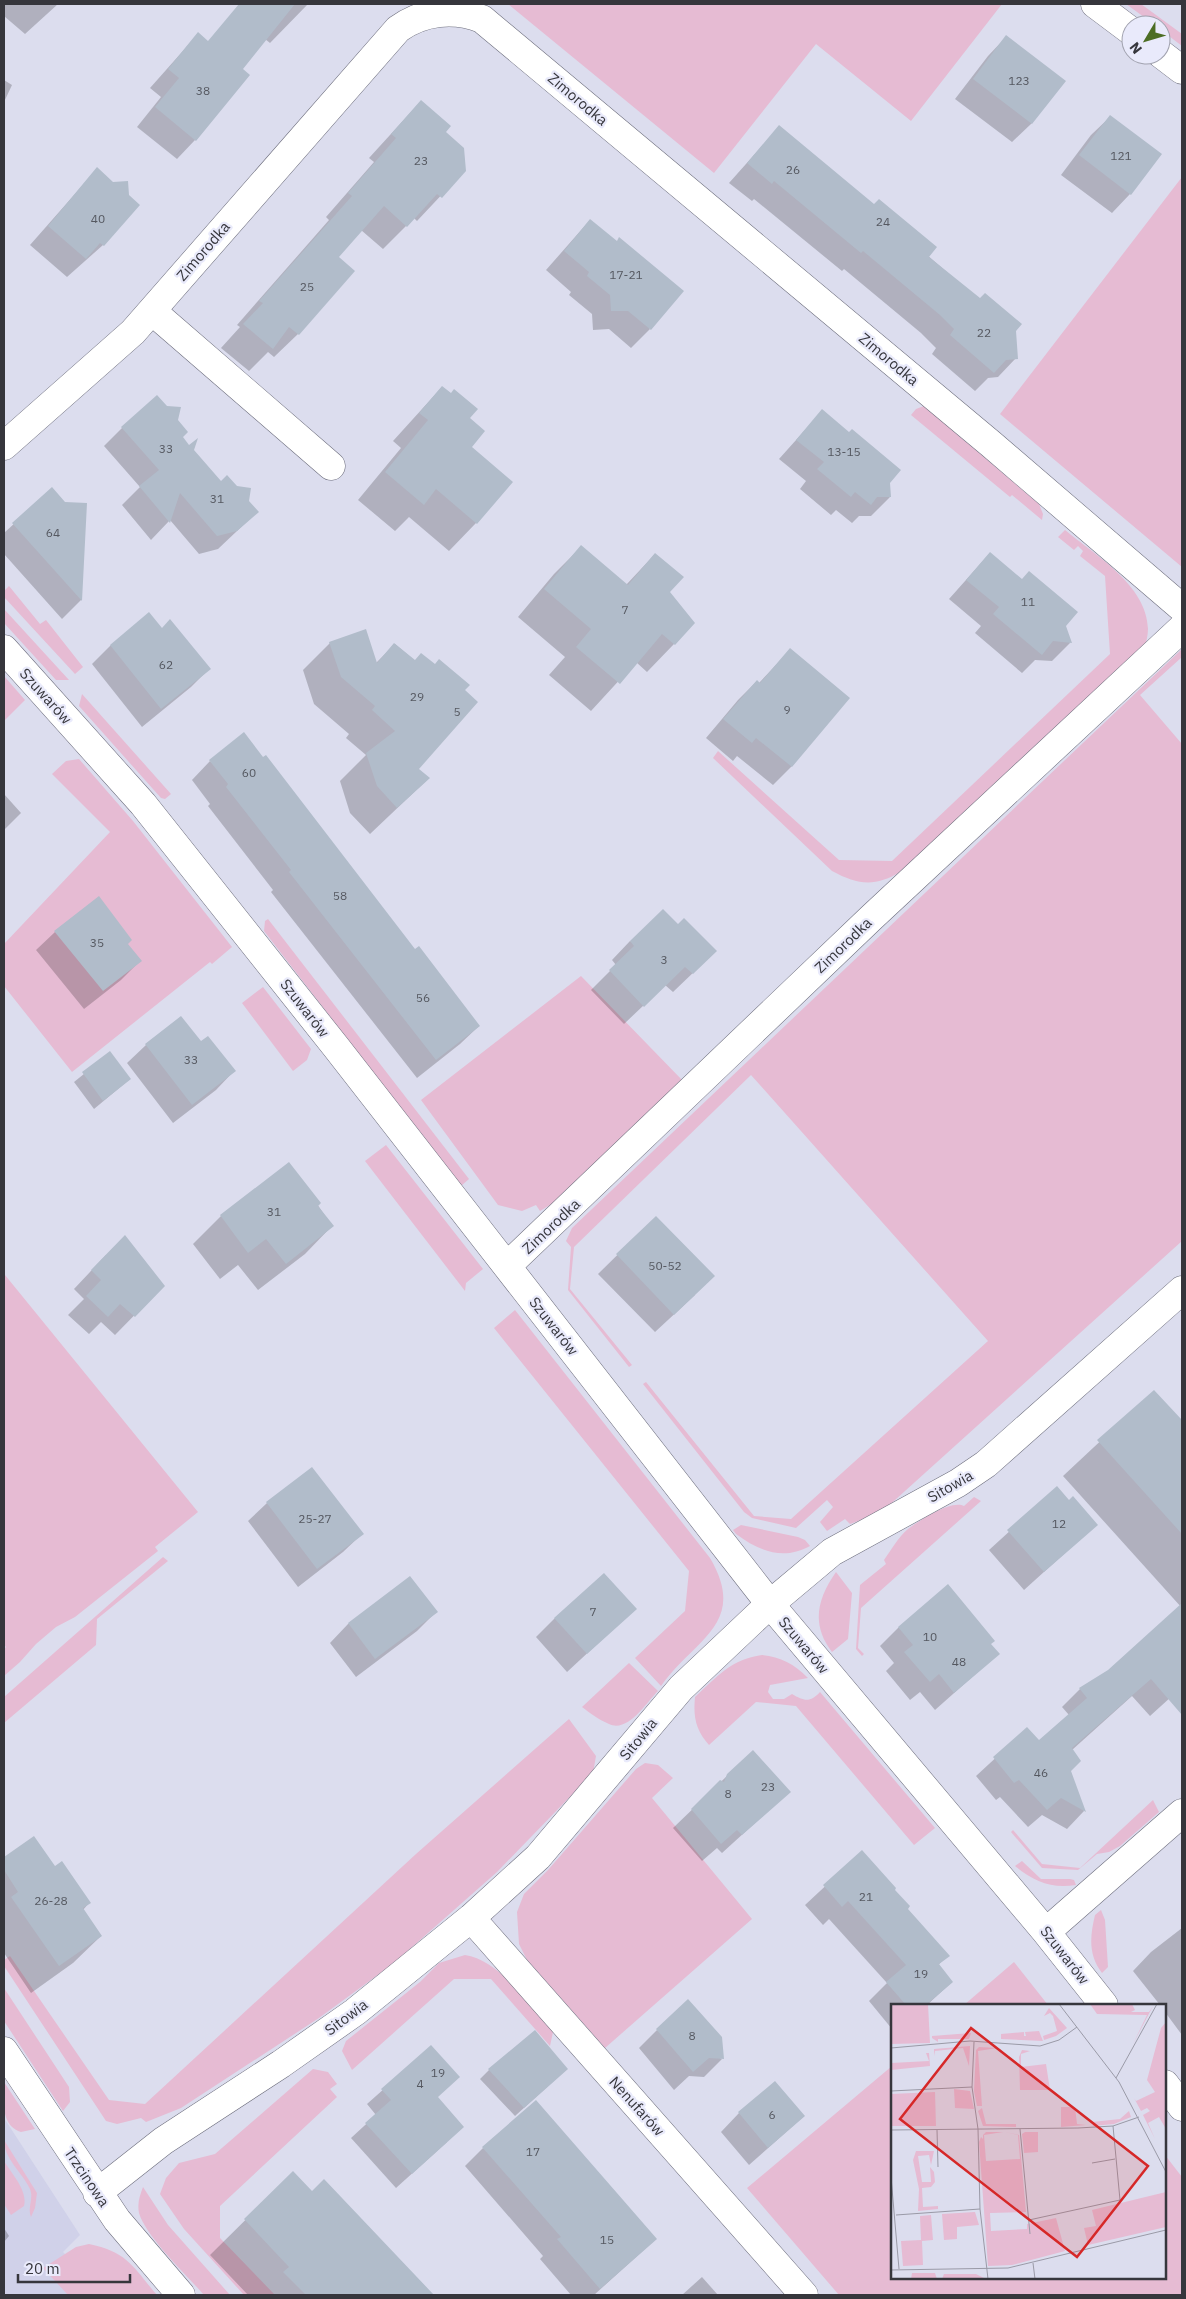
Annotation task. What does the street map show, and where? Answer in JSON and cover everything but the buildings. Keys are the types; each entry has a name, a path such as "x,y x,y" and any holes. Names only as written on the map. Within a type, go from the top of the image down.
{"street":[{"path":"1095,4 1121,24"},
{"name":"Zimorodka","path":"4,446 133,332 398,29 407,22 429,14 451,12 473,15 482,19 505,38 991,444 1182,608"},
{"path":"1171,62 1182,70"},
{"path":"152,310 331,466"},
{"name":"Zimorodka","path":"507,1266 871,918 1182,628"},
{"name":"Szuwarów","path":"4,649 143,804 507,1266 770,1604 1046,1932 1103,2004"},
{"name":"Sitowia","path":"97,2193 163,2141 281,2064 355,2012 471,1918 538,1857 681,1688 770,1604 843,1544 958,1483 986,1464 1182,1290"},
{"path":"1046,1932 1182,1813"},
{"name":"Nenufarów","path":"471,1918 804,2295"},
{"name":"Trzcinowa","path":"4,2051 97,2193 117,2220 181,2295"},
{"path":"1166,2085 1182,2107"}],"shaded area":[{"path":"508,4 1002,4 911,121 816,44 714,173"},
{"path":"1126,4 1141,4 1156,15 1141,15"},
{"path":"1171,26 1182,34 1182,46 1171,38"},
{"path":"1182,177 1182,567 1000,414"},
{"path":"924,406 1039,504 1043,514 1042,520 1012,495 1010,497 911,415 916,409"},
{"path":"1065,530 1117,572 1139,598 1145,613 1148,629 1145,648 900,872 882,880 866,882 850,879 832,871 713,758 718,751 839,860 892,861 1110,654 1105,576 1080,556 1083,551 1078,546 1074,550 1058,537"},
{"path":"9,586 40,624 46,620 83,667 75,674 4,597 4,591"},
{"path":"4,609 69,680 56,680 4,623"},
{"path":"1182,649 1182,657 1140,695 1182,744 1182,1241 874,1519 872,1516 850,1524 845,1519 827,1531 820,1522 833,1507 827,1500 796,1528 752,1518 744,1512 643,1384 646,1382 754,1516 791,1519 988,1341 751,1075 574,1247 570,1289 632,1365 629,1367 568,1290 571,1247 566,1241 572,1228"},
{"path":"4,676 25,700 4,721"},
{"path":"82,694 171,794 165,799 161,798 79,706"},
{"path":"79,759 133,821 232,947 212,964 210,962 72,1072 4,986 4,944 110,832 52,774 66,761"},
{"path":"268,919 469,1179 461,1186 264,931 265,921"},
{"path":"581,976 684,1082 565,1196 540,1211 536,1205 522,1211 498,1205 421,1100"},
{"path":"263,987 311,1049 307,1060 293,1071 242,1003"},
{"path":"386,1145 483,1269 466,1283 465,1291 365,1161"},
{"path":"5,1275 198,1512 155,1547 158,1551 75,1617 56,1627 4,1676 4,1649 6,1647 4,1645"},
{"path":"515,1310 710,1558 720,1581 723,1599 720,1615 712,1630 661,1686 635,1658 685,1611 689,1571 494,1328"},
{"path":"974,1497 981,1501 861,1608 858,1648 864,1654 862,1656 856,1649 860,1585 886,1564 884,1560 898,1539 908,1529 927,1516 944,1508 964,1506"},
{"path":"741,1525 798,1537 805,1540 810,1546 790,1553 772,1552 762,1549 736,1534 733,1530"},
{"path":"163,1557 168,1561 97,1619 96,1645 4,1723 4,1697"},
{"path":"836,1572 852,1593 848,1639 832,1652 821,1632 819,1612 824,1592"},
{"path":"762,1655 775,1657 787,1662 808,1678 770,1685 768,1692 773,1699 784,1699 792,1694 807,1700 820,1692 935,1828 914,1845 796,1706 756,1702 709,1745 696,1723 695,1697 725,1670 742,1660"},
{"path":"629,1663 658,1691 630,1721 616,1726 609,1724 582,1707"},
{"path":"569,1719 596,1756 593,1773 497,1872 394,1963 319,2018 181,2108 146,2122 141,2118 117,2124 106,2121 4,1966 4,1960 10,1956 109,2100 145,2104 416,1854"},
{"path":"645,1763 658,1765 673,1778 652,1798 752,1919 605,2048 527,1960 519,1944 517,1912 524,1894 548,1870 636,1769"},
{"path":"1153,1800 1159,1812 1120,1846 1109,1852 1097,1854 1078,1870 1042,1868 1011,1832 1013,1830 1042,1864 1080,1868"},
{"path":"1022,1861 1041,1879 1070,1879 1074,1880 1076,1885 1051,1885 1036,1880 1015,1866"},
{"path":"1101,1910 1105,1920 1108,1967 1102,1973 1094,1959 1091,1945 1095,1915"},
{"path":"465,1955 478,1959 490,1966 514,1986 553,2032 550,2046 491,1979 454,1979 352,2070 342,2051 346,2041 420,1982 439,1963"},
{"path":"1014,1962 1047,2004 965,2004"},
{"path":"4,1988 69,2087 70,2102 63,2111 4,2021"},
{"path":"891,2067 891,2279 1166,2279 1166,2156 1182,2177 1182,2295 839,2295 747,2188"},
{"path":"313,2069 328,2072 337,2084 330,2089 337,2097 220,2206 220,2238 275,2295 244,2295 184,2229 160,2194 166,2178 179,2163 215,2154"},
{"path":"4,2082 35,2129 21,2132 9,2124 4,2104"},
{"path":"4,2118 80,2235 63,2252 104,2295 4,2295"},
{"path":"4,2140 37,2193 35,2208 31,2217 30,2189 10,2159"},
{"path":"4,2161 22,2189 25,2200 24,2206 11,2215 4,2204"},
{"path":"143,2187 168,2225 230,2295 204,2295 158,2244 143,2223 139,2213 139,2202"},
{"path":"89,2244 113,2251 129,2262 157,2295 68,2295 43,2268 76,2247"}]}
